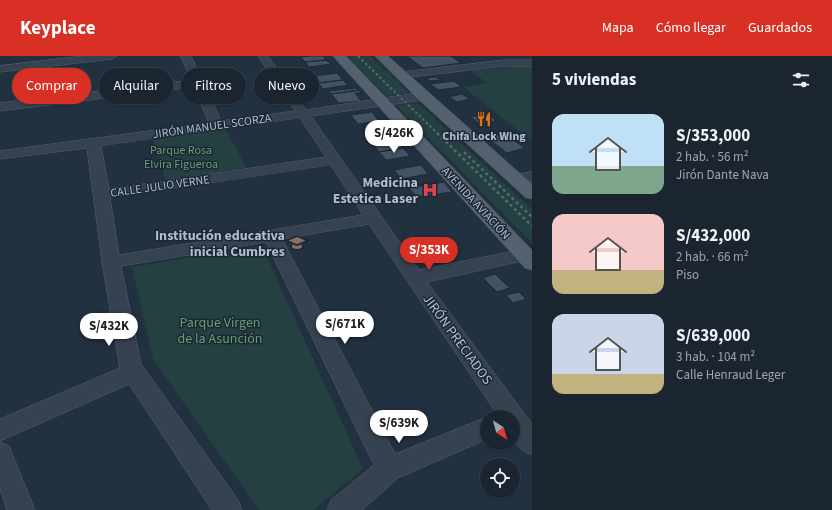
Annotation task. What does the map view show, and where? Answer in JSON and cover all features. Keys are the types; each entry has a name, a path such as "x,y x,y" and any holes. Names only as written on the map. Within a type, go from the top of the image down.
{"main road":[{"name":"AVENIDA AVIACIÓN","path":"339,56 528,259"},
{"path":"381,56 402,69 423,96 532,194"}],"street":[{"path":"0,69 112,56"},
{"path":"186,56 192,68"},
{"name":"JIRÓN PRECIADOS","path":"263,56 336,160 414,278 508,410"},
{"path":"459,56 473,66"},
{"path":"402,69 437,62"},
{"path":"402,69 420,73 504,63 532,63"},
{"path":"0,107 181,85"},
{"name":"JIRÓN MANUEL SCORZA","path":"0,155 303,114 423,96"},
{"path":"208,104 216,125"},
{"path":"93,142 111,262 132,373 228,510"},
{"name":"CALLE JULIO VERNE","path":"102,195 336,160"},
{"path":"516,180 532,177"},
{"path":"111,262 375,218"},
{"path":"271,235 389,469"},
{"path":"414,278 528,259"},
{"path":"0,430 132,373"},
{"name":"JIRÓN PRECIADOS","path":"520,427 532,444"},
{"path":"341,510 389,469 480,431"},
{"path":"0,454 21,510"}],"green space":[{"path":"347,56 371,56 409,93 386,96"},
{"path":"530,65 532,68 532,141 463,87 487,83 471,71"},
{"path":"418,103 532,209 532,243 396,105"},
{"name":"Parque Rosa Elvira Figueroa","path":"225,128 246,167 166,181 153,139"},
{"name":"Parque Virgen de la Asunción","path":"262,246 363,469 313,510 259,510 153,359 132,267"}],"building":[{"path":"323,56 326,60 305,62 301,57"},
{"path":"407,56 451,56 461,63 423,68"},
{"path":"326,60 331,64 309,67 305,62"},
{"path":"337,73 343,80 319,83 319,75"},
{"path":"436,77 441,80 429,81 427,78"},
{"path":"343,80 348,85 323,89 319,83"},
{"path":"454,81 461,87 438,90 430,84"},
{"path":"356,88 359,90 331,94 329,91"},
{"path":"359,90 361,93 355,93 361,101 339,103 331,94"},
{"path":"462,94 470,99 457,102 449,97"},
{"path":"372,112 379,121 358,124 351,115"},
{"name":"Chifa Lock Wing","path":"488,114 496,121 479,124 471,117"},
{"path":"503,133 525,148 507,153 486,137"},
{"path":"397,141 403,148 379,152 374,145"},
{"path":"403,148 410,156 386,160 379,152"},
{"path":"421,165 428,174 401,179 394,170"},
{"name":"Medicina Estetica Laser","path":"444,182 452,192 417,197 409,188"},
{"path":"495,274 510,288 497,292 483,278"},
{"path":"519,292 526,299 513,303 506,295"}],"railway":[{"path":"358,56 438,134"},
{"path":"437,133 532,226"},
{"path":"464,152 532,217"}],"place":[{"name":"Chifa Lock Wing","path":"484,119"},
{"name":"Medicina Estetica Laser","path":"430,190"},
{"name":"Institución educativa inicial Cumbres","path":"297,243"}]}
